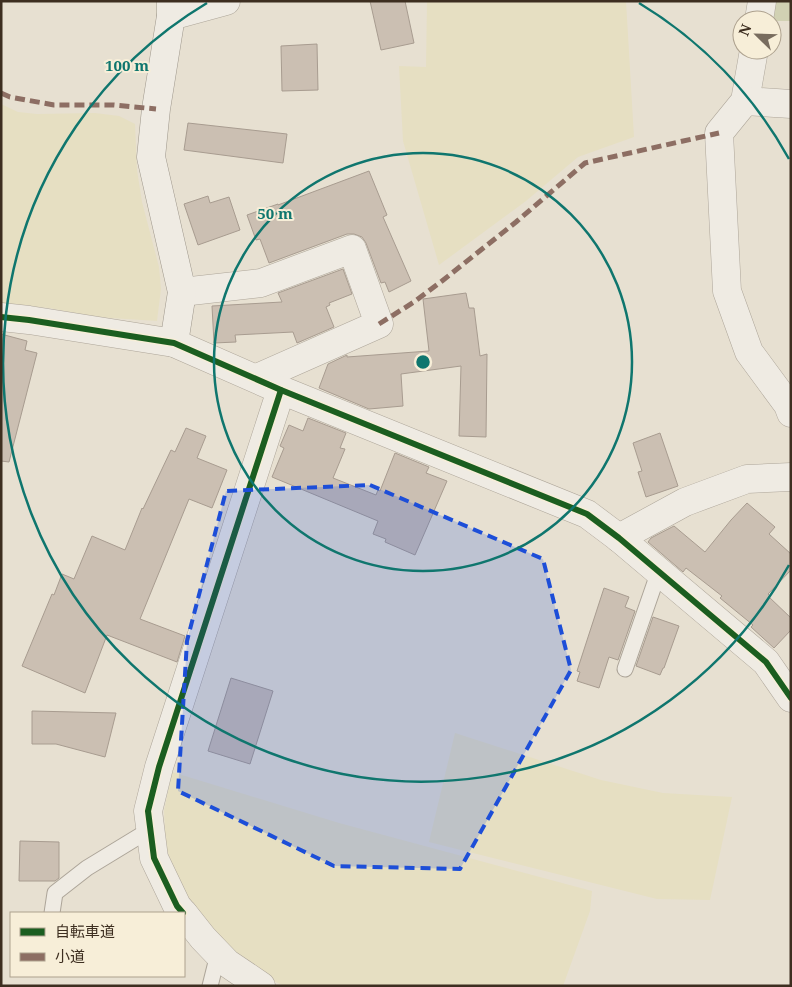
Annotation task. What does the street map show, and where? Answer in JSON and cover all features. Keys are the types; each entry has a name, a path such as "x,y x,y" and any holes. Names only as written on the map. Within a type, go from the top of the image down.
{"street":[{"path":"174,343 182,292 151,157 156,108 171,9 226,1"},
{"path":"752,60 745,101 719,133 727,291 750,352 788,405 791,413"},
{"path":"745,101 791,104"},
{"path":"182,292 261,283 352,249 379,324 257,378"},
{"path":"1,317 174,343 281,390 587,514 659,571 766,662 791,698"},
{"path":"182,912 177,906 154,858 148,811 159,767 281,390"},
{"path":"619,538 685,502 747,479 791,477"},
{"path":"185,915 226,963 261,986"}],"lane":[{"path":"625,669 659,571"},
{"path":"52,912 55,894 87,868 151,829"},
{"path":"210,986 218,954"}],"highlighted area":[{"path":"370,485 543,559 571,670 460,869 334,866 178,791 187,641 226,491"}],"shaded area":[{"path":"427,1 626,1 634,137 578,157 526,201 439,265 403,141 399,66 426,67"},
{"path":"1,104 18,112 37,114 95,113 119,116 135,124 137,170 142,202 159,267 161,289 157,321 96,317 49,308 1,304"},
{"path":"455,733 601,780 663,793 732,797 710,900 657,899 429,842"},
{"path":"172,772 339,823 592,891 590,911 563,986 284,986 259,974 203,922 182,888 166,849 164,811"}],"green space":[{"path":"775,1 791,1 791,21 782,21 782,10 774,10"}],"building":[{"path":"370,1 405,1 414,43 381,50"},
{"path":"317,44 318,90 282,91 281,46"},
{"path":"188,123 287,134 283,163 184,150"},
{"path":"369,171 387,215 383,217 411,281 389,292 385,282 381,283 366,243 362,237 354,234 347,234 269,263 260,239 256,240 247,215"},
{"path":"208,196 210,203 229,197 240,230 198,245 184,204"},
{"path":"343,269 352,294 329,303 330,305 326,307 334,327 297,343 293,332 235,335 236,342 214,343 212,306 282,302 278,293"},
{"path":"466,293 469,308 474,308 480,356 487,354 486,437 459,436 461,366 401,374 403,406 369,409 319,388 328,364 347,355 347,357 429,351 423,299"},
{"path":"1,334 27,341 25,350 37,353 9,462 1,461"},
{"path":"308,418 346,433 340,448 345,449 333,478 376,495 378,490 380,491 395,453 429,467 426,473 447,481 415,555 385,542 386,539 373,534 378,521 272,477 284,448 280,446 289,425 303,431"},
{"path":"186,428 206,436 197,458 227,470 212,508 189,499 140,619 185,636 177,662 107,635 85,693 22,666 62,574 74,579 92,536 125,550 142,508 171,450 175,452"},
{"path":"660,433 678,486 646,497 638,472 642,471 633,443"},
{"path":"747,503 775,527 769,534 791,554 791,570 768,594 791,618 791,630 774,648 751,627 753,625 720,598 722,596 686,568 683,572 648,542 651,538 674,526 705,552"},
{"path":"604,588 629,597 625,607 635,611 618,660 609,657 599,688 577,681 580,672 577,671"},
{"path":"653,617 679,626 660,675 636,666"},
{"path":"231,678 273,691 250,764 208,751"},
{"path":"32,711 116,713 105,757 56,744 32,744"},
{"path":"20,841 59,842 59,878 55,881 19,881"}],"marked path":[{"path":"1,93 10,97 54,105 114,105 156,109"},
{"path":"379,324 414,302 442,281 516,222 585,163 719,133"}],"cycle path":[{"path":"1,317 174,343 281,390 587,514 619,538 766,662 791,698"},
{"path":"182,912 177,906 154,858 148,811 159,767 281,390"}]}
